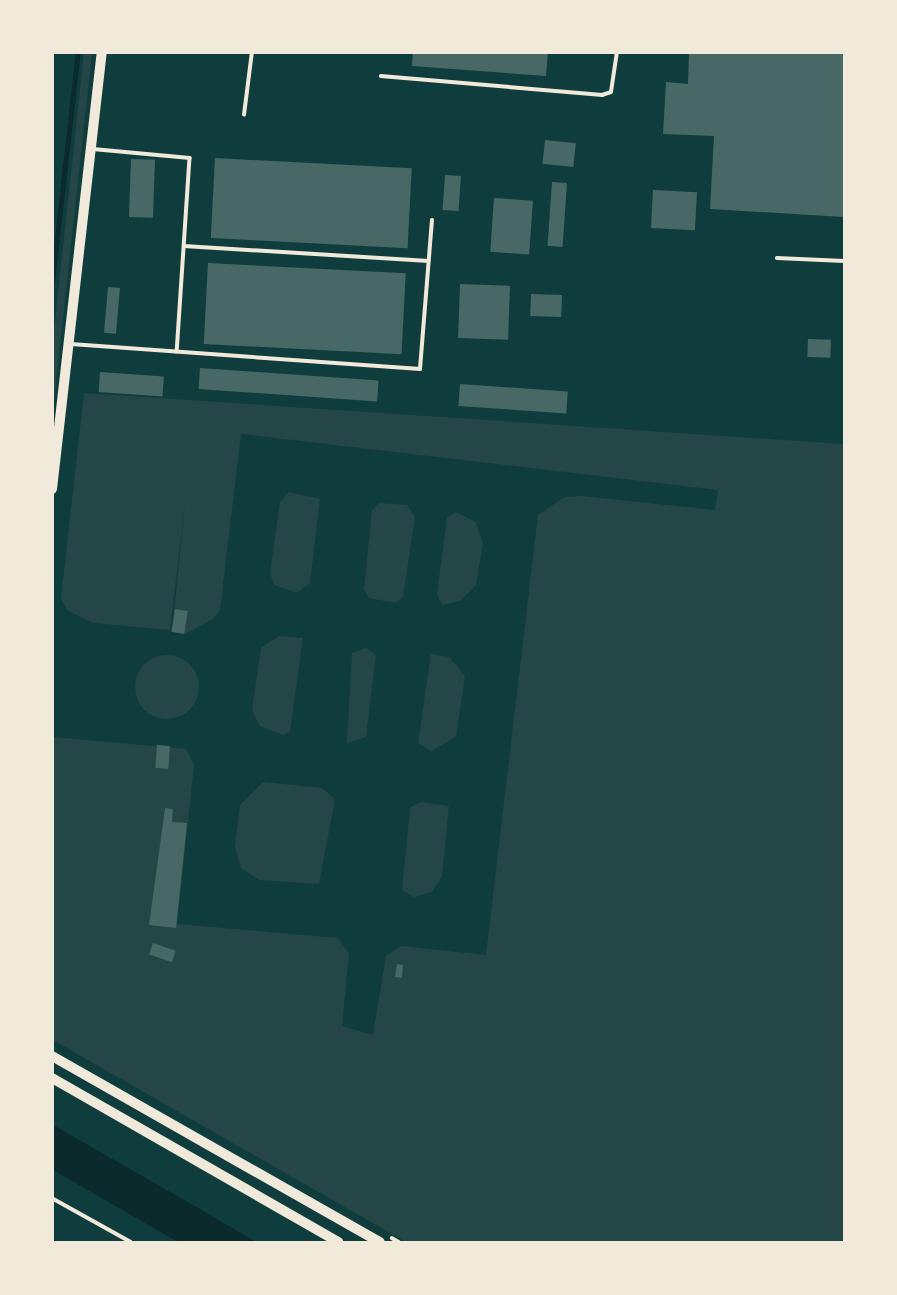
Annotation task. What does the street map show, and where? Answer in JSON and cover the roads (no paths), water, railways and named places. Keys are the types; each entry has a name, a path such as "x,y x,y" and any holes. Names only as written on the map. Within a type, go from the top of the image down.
{"main road":[{"path":"52,1056 380,1242"},
{"path":"52,1078 338,1242"}],"street":[{"path":"52,489 102,52"}],"lane":[{"path":"244,115 252,52"},
{"path":"381,76 602,95 611,92 617,52"},
{"path":"91,149 190,158 177,352"},
{"path":"69,344 420,369 432,220"},
{"path":"184,246 429,261"},
{"path":"776,258 845,261"}],"waterway":[{"path":"52,282 78,52"}]}
